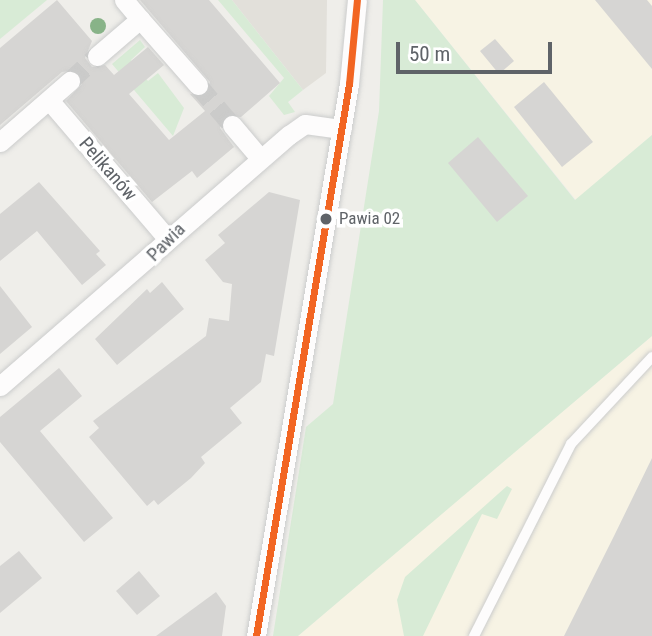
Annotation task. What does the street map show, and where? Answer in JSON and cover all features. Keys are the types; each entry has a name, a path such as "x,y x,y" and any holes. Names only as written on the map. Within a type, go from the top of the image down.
{"street":[{"path":"124,0 198,85"},
{"path":"256,636 342,129 357,0"},
{"path":"97,57 140,19"},
{"path":"0,142 70,81"},
{"name":"Pelikanów","path":"49,100 167,238"},
{"name":"Pawia","path":"0,386 167,238 305,124 342,129"},
{"path":"233,125 261,158"}],"lane":[{"path":"474,636 571,444 652,357"}],"shaded area":[{"path":"232,0 327,0 326,73 303,90"},
{"path":"415,0 652,0 652,135 576,200"},
{"path":"652,336 652,636 298,636 408,542"}],"green space":[{"path":"0,0 47,0 0,39"},
{"path":"218,0 232,0 303,90 288,102 295,112 284,115 269,96 284,78"},
{"path":"383,0 415,0 575,200 652,135 652,336 298,636 273,636 306,427 333,404 379,111"},
{"path":"140,40 145,47 131,60 148,81 158,73 184,108 173,136 112,64"},
{"path":"507,486 512,489 497,519 482,514 423,636 404,636 397,600 405,577"}],"building":[{"path":"57,0 92,41 85,58 92,67 105,65 114,75 148,47 164,65 129,94 169,140 205,111 190,94 206,95 210,82 140,0 209,0 280,83 241,117 224,116 220,128 234,147 197,178 192,171 152,202 66,101 82,84 75,70 62,72 0,125 0,48"},
{"path":"595,0 647,0 652,6 652,69"},
{"path":"495,39 514,61 499,74 480,51"},
{"path":"544,82 593,142 562,167 514,107"},
{"path":"478,137 528,196 497,222 448,163"},
{"path":"39,182 100,251 96,254 106,265 82,285 37,231 0,261 0,214"},
{"path":"269,192 300,200 274,356 266,354 261,382 230,408 242,423 201,457 205,463 191,478 158,505 154,500 147,506 89,437 99,428 93,421 206,336 209,318 229,321 232,284 223,282 205,260 225,243 218,235"},
{"path":"162,282 184,309 117,365 95,339 147,289 150,293"},
{"path":"0,286 32,327 0,354"},
{"path":"59,368 82,396 40,431 113,518 84,542 0,442 0,417"},
{"path":"652,458 652,636 564,636 614,536"},
{"path":"19,551 42,578 0,613 0,566"},
{"path":"139,571 160,596 137,615 116,591"},
{"path":"216,592 226,606 222,636 156,636"}],"tunnel":[{"path":"70,81 97,56"},
{"path":"198,85 232,125"}],"transit line":[{"path":"256,636 349,84 357,0"}],"place":[{"name":"Pawia 02","path":"326,219"}]}
